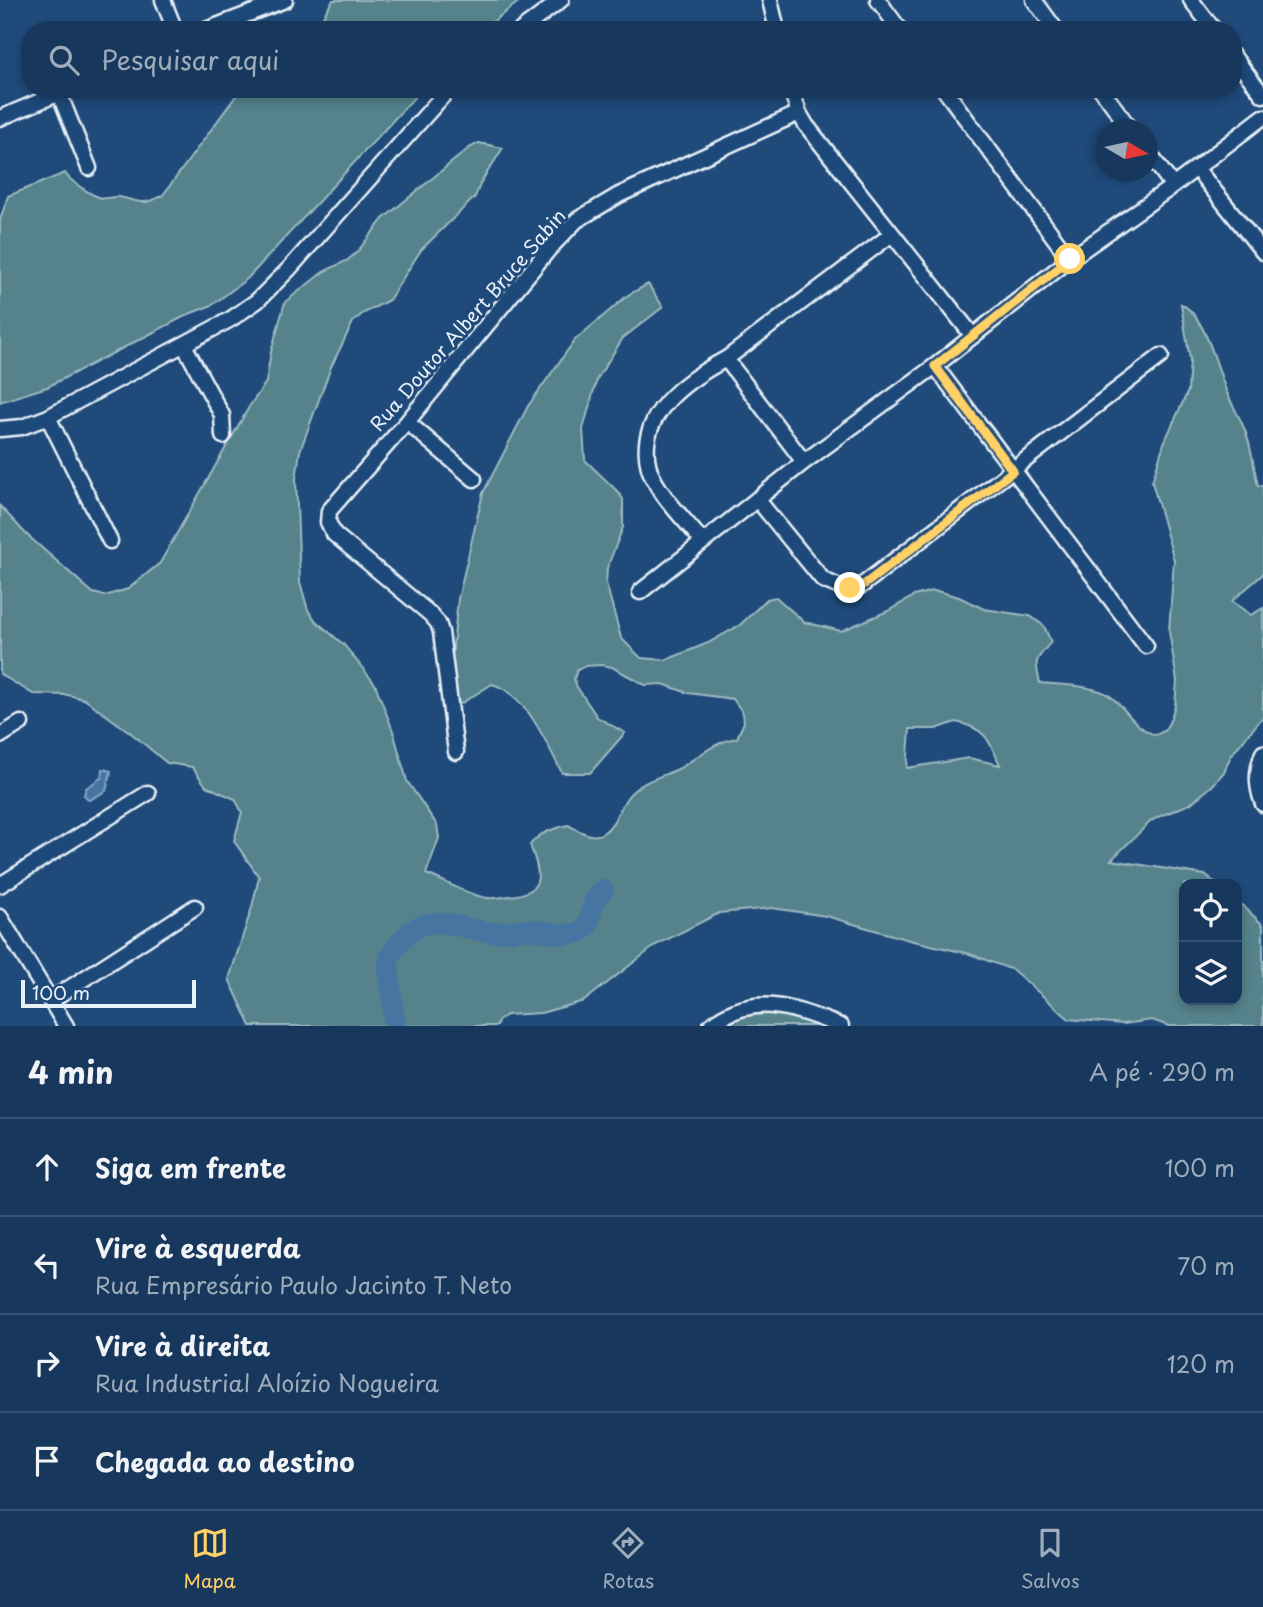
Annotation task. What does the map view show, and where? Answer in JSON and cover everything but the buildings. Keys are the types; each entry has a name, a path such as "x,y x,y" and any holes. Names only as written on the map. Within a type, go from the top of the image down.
{"street":[{"path":"163,0 171,21"},
{"path":"230,21 285,0"},
{"path":"532,21 561,0"},
{"path":"770,0 775,21"},
{"path":"878,0 893,21"},
{"path":"1034,0 1049,21"},
{"path":"1191,0 1207,21"},
{"path":"1242,67 1263,94"},
{"path":"0,118 47,98"},
{"path":"66,98 89,167"},
{"path":"0,429 33,424 48,417 231,320 257,301 289,269 441,98"},
{"path":"794,98 799,113 824,149 973,336"},
{"path":"951,98 1070,259"},
{"path":"1108,98 1123,119"},
{"name":"Rua Doutor Albert Bruce Sabin","path":"456,752 438,623 334,534 327,516 334,503 407,422 549,250 577,220 619,195 799,113"},
{"path":"640,592 804,462 935,366 1070,259 1173,186 1263,117"},
{"path":"1158,166 1173,186"},
{"path":"1196,168 1263,252"},
{"path":"703,541 666,496 649,470 649,429 668,400 684,384 726,359 892,234"},
{"path":"184,345 222,415 223,436"},
{"path":"757,499 823,580 842,589 865,584 1161,356"},
{"path":"726,359 804,462"},
{"path":"935,366 1146,646"},
{"path":"48,417 110,541"},
{"path":"407,422 474,479"},
{"path":"0,736 21,723"},
{"path":"1263,753 1257,768 1257,784 1263,804"},
{"path":"0,884 148,793"},
{"path":"51,1000 195,907"},
{"path":"0,918 66,1026"},
{"path":"710,1026 735,1010 763,1005 802,1011 842,1026"}],"green space":[{"path":"333,0 521,0 494,21 318,21"},
{"path":"234,98 414,98 248,278 212,305 189,314 47,387 0,402 0,220 8,196 65,173 82,188 102,198 117,197 141,202 163,195"},
{"path":"479,143 503,148 481,182 475,197 421,250 389,300 362,314 353,322 331,367 300,451 296,479 300,582 308,610 316,621 344,645 375,684 393,731 407,781 437,825 439,838 426,874 488,898 522,894 535,885 538,872 530,845 542,834 568,825 590,835 603,833 612,824 627,797 636,789 680,768 714,746 737,738 744,722 743,713 733,699 688,693 663,684 645,685 612,667 585,666 577,670 574,679 577,687 597,717 625,733 590,773 562,773 534,721 525,708 504,689 492,684 457,706 451,666 458,599 483,493 528,406 575,340 628,295 648,284 663,307 623,338 597,379 583,429 585,460 623,499 623,527 607,568 606,583 621,638 641,658 666,660 708,643 740,625 767,599 776,597 804,622 841,631 888,611 914,596 932,591 941,592 984,609 1030,616 1044,626 1051,642 1037,660 1040,683 1103,692 1116,701 1142,728 1156,735 1164,731 1169,723 1175,706 1177,681 1169,631 1174,560 1152,482 1164,443 1188,391 1190,360 1181,304 1190,310 1210,344 1227,393 1246,433 1258,486 1263,485 1263,574 1232,601 1251,615 1263,608 1263,717 1231,755 1224,772 1212,786 1190,804 1150,822 1111,860 1205,875 1210,879 1179,879 1179,1005 1242,1005 1242,905 1263,925 1263,1026 1169,1026 1152,1020 1123,1024 1069,1019 1013,970 970,954 826,916 772,908 719,913 656,945 584,1001 541,1013 506,1015 498,1021 497,1026 251,1026 229,979 259,877 234,841 242,812 235,799 206,786 192,767 167,763 84,699 68,695 33,694 0,674 0,506 26,534 93,593 105,596 128,589 160,563 266,382 285,302 323,272 348,260 383,219 469,148","holes":["956,722 974,728 985,736 1000,765 969,758 907,768 910,729 936,729"]},
{"path":"748,1013 792,1013 827,1026 724,1026"}],"water":[{"path":"103,769 111,771 106,791 89,800 84,795 86,788 102,777"}],"waterway":[{"path":"395,1026 388,965 394,950 414,929 445,923 490,932 528,930 577,933 587,926 597,896 603,890"}],"route":[{"path":"850,588 865,584 1013,471 935,366 1070,259"}]}
